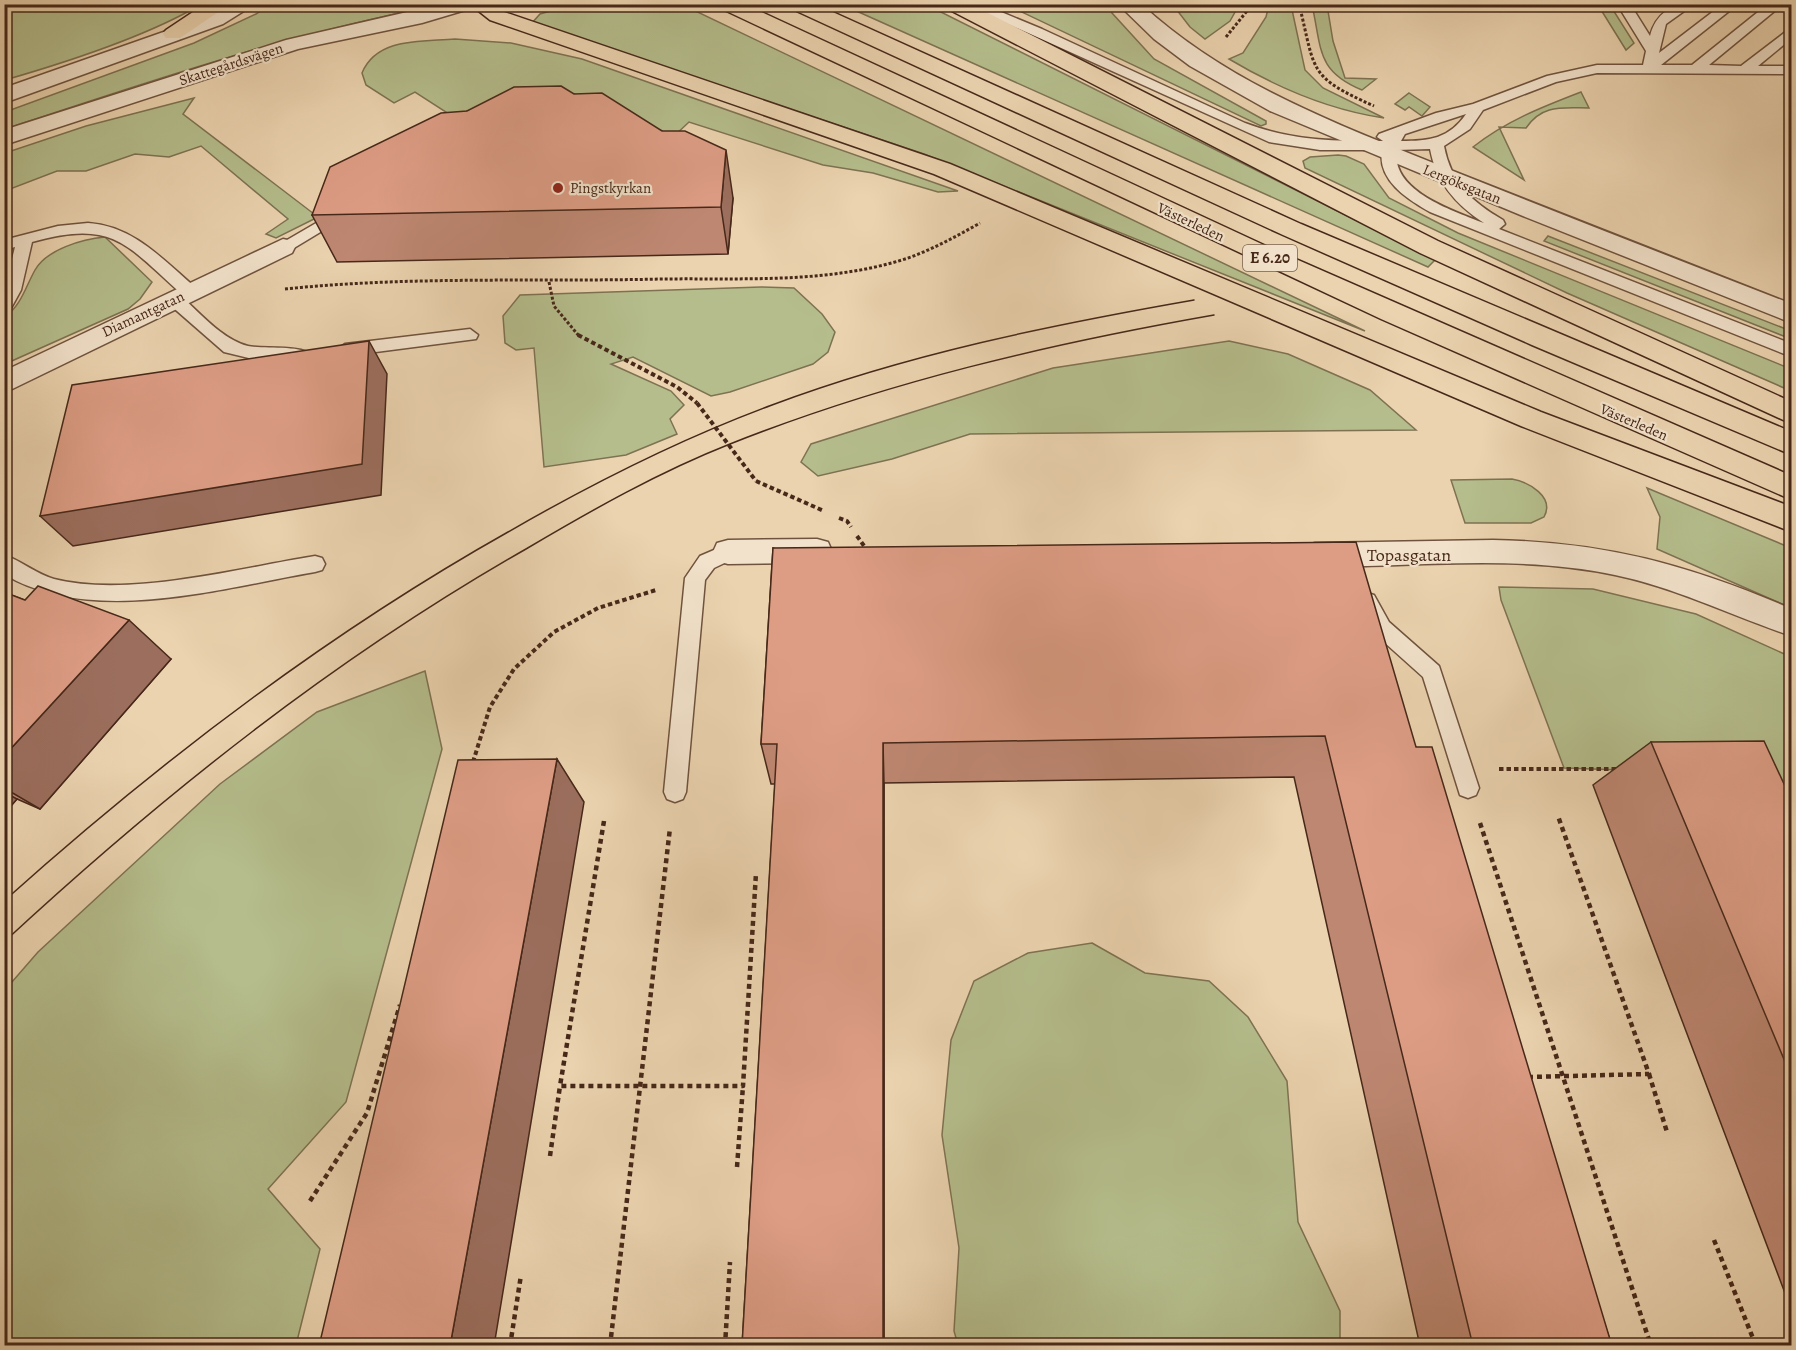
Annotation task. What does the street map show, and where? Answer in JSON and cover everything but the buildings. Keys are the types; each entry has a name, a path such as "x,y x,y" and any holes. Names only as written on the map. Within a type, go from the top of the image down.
{"highway":[{"path":"172,34 220,4"},
{"name":"Västerleden","path":"727,4 997,133 1547,385 1791,489"},
{"name":"Västerleden","path":"797,4 1101,145 1556,346 1791,444"},
{"path":"953,4 1429,247 1791,414"},
{"path":"473,5 497,16 942,169 1531,419 1791,520"}],"street":[{"path":"4,96 216,20 245,4"},
{"name":"Lergöksgatan","path":"1128,4 1148,14 1215,72 1280,106 1367,144 1389,148 1446,176 1791,314"},
{"name":"Skattegårdsvägen","path":"4,138 293,44 473,5"},
{"name":"Diamantgatan","path":"4,383 283,247"},
{"path":"728,552 844,551"},
{"name":"Topasgatan","path":"1284,554 1352,572 1553,554 1618,564 1721,592 1791,623"}],"lane":[{"path":"970,4 1037,32 1256,132 1298,144 1367,144 1401,130 1478,107 1529,86 1597,69 1791,70"},
{"path":"1623,4 1632,11 1652,50"},
{"path":"1650,68 1652,50 1660,22 1659,4"},
{"path":"1660,22 1688,4"},
{"path":"1650,68 1732,4"},
{"path":"1697,68 1777,4"},
{"path":"1745,69 1791,31"},
{"path":"1389,148 1436,145 1465,126 1478,107"},
{"path":"1401,130 1389,148 1395,179 1409,194 1461,221 1791,351"},
{"path":"1436,145 1446,176 1468,207 1541,251"},
{"path":"283,247 354,205"},
{"path":"4,246 25,238 66,230 95,228 111,231 131,242 230,348 257,354 301,355 470,335"},
{"path":"4,306 13,290 25,238"},
{"path":"675,792 695,578 706,562 728,552"},
{"path":"4,563 17,573 62,589 117,592 315,564"},
{"path":"1352,572 1382,628 1432,672 1465,778"}],"path":[{"path":"1222,42 1247,11 1248,4"},
{"path":"283,289 354,283 549,282 775,276 877,268 916,256 952,241 985,220"},
{"path":"549,282 554,306 580,336 677,387 697,403 756,482"},
{"path":"473,763 490,707 496,697 514,669 554,632 598,608 695,578"},
{"path":"1626,769 1465,778 1651,1346"},
{"path":"610,1346 675,792"},
{"path":"1558,816 1649,1074 1667,1132"},
{"path":"550,1156 604,821"},
{"path":"737,1167 756,873"},
{"path":"310,1201 368,1113 401,1000"},
{"path":"1518,1077 1563,1078 1649,1074"},
{"path":"560,1086 743,1086"},
{"path":"1714,1240 1756,1346"},
{"path":"725,1346 730,1262"},
{"path":"510,1346 521,1275"}],"green space":[{"path":"5,4 200,5 131,38 5,80"},
{"path":"269,5 396,5 409,11 256,49 5,129 5,112 194,43 256,14"},
{"path":"571,5 683,5 1365,331 924,154 532,23 540,14"},
{"path":"843,5 927,5 1435,260 1428,267"},
{"path":"1007,5 1109,5 1112,13 1154,59 1266,121 1266,124 1261,126"},
{"path":"1173,5 1239,5 1230,21 1205,39 1190,27"},
{"path":"1269,5 1291,5 1305,70 1323,88 1384,118 1344,109 1304,96 1265,79 1229,59 1243,53 1266,17"},
{"path":"1312,5 1327,5 1333,41 1345,78 1376,79 1362,90 1336,75 1329,66 1320,46"},
{"path":"1598,5 1610,5 1634,43 1626,50"},
{"path":"455,39 511,43 582,59 958,191 938,192 873,173 823,165 689,122 672,138 469,127 415,92 394,103 366,85 362,73 369,61 389,47 415,42"},
{"path":"1581,92 1589,108 1553,109 1539,115 1526,128 1503,127 1538,109"},
{"path":"1409,93 1430,107 1422,116 1409,107 1405,110 1395,104"},
{"path":"194,98 183,114 318,217 276,238 266,234 288,219 201,146 169,157 135,154 86,171 57,171 5,191 5,153 86,126"},
{"path":"1500,129 1524,180 1473,147"},
{"path":"1338,155 1364,164 1389,198 1458,233 1791,369 1791,391 1567,293 1305,168 1303,161 1310,157"},
{"path":"1548,236 1791,331 1791,339 1544,241"},
{"path":"105,237 152,282 140,299 128,309 5,364 5,317 19,301 35,270 48,256 66,246"},
{"path":"761,287 794,288 822,314 835,332 828,352 813,364 730,392 711,396 633,357 611,364 671,391 684,405 670,419 677,434 626,455 544,467 534,348 516,350 505,343 503,316 520,295"},
{"path":"1229,341 1288,354 1370,390 1416,430 970,434 892,459 818,476 801,462 811,444 1053,368"},
{"path":"1512,479 1526,483 1543,497 1546,503 1544,517 1531,523 1465,523 1451,480"},
{"path":"1647,488 1791,548 1791,608 1657,549 1660,517"},
{"path":"1499,587 1593,589 1696,614 1791,657 1791,960 1709,773 1564,768 1501,600"},
{"path":"425,671 442,749 346,1102 268,1189 320,1249 296,1345 5,1345 5,990 38,952 220,784 317,712"},
{"path":"1092,943 1145,973 1209,981 1248,1017 1287,1081 1298,1222 1340,1311 1340,1345 958,1345 954,1331 959,1248 942,1135 951,1040 974,981 1028,953"}],"tram line":[{"path":"4,901 63,849 184,750 309,657 440,572 605,479 670,447 738,418 875,371 1033,331 1194,300"},
{"path":"4,942 127,833 254,730 319,682 386,635 455,591 626,492 730,444 848,402 1029,352 1214,315"}],"place":[{"name":"Pingstkyrkan","path":"558,188"}]}
